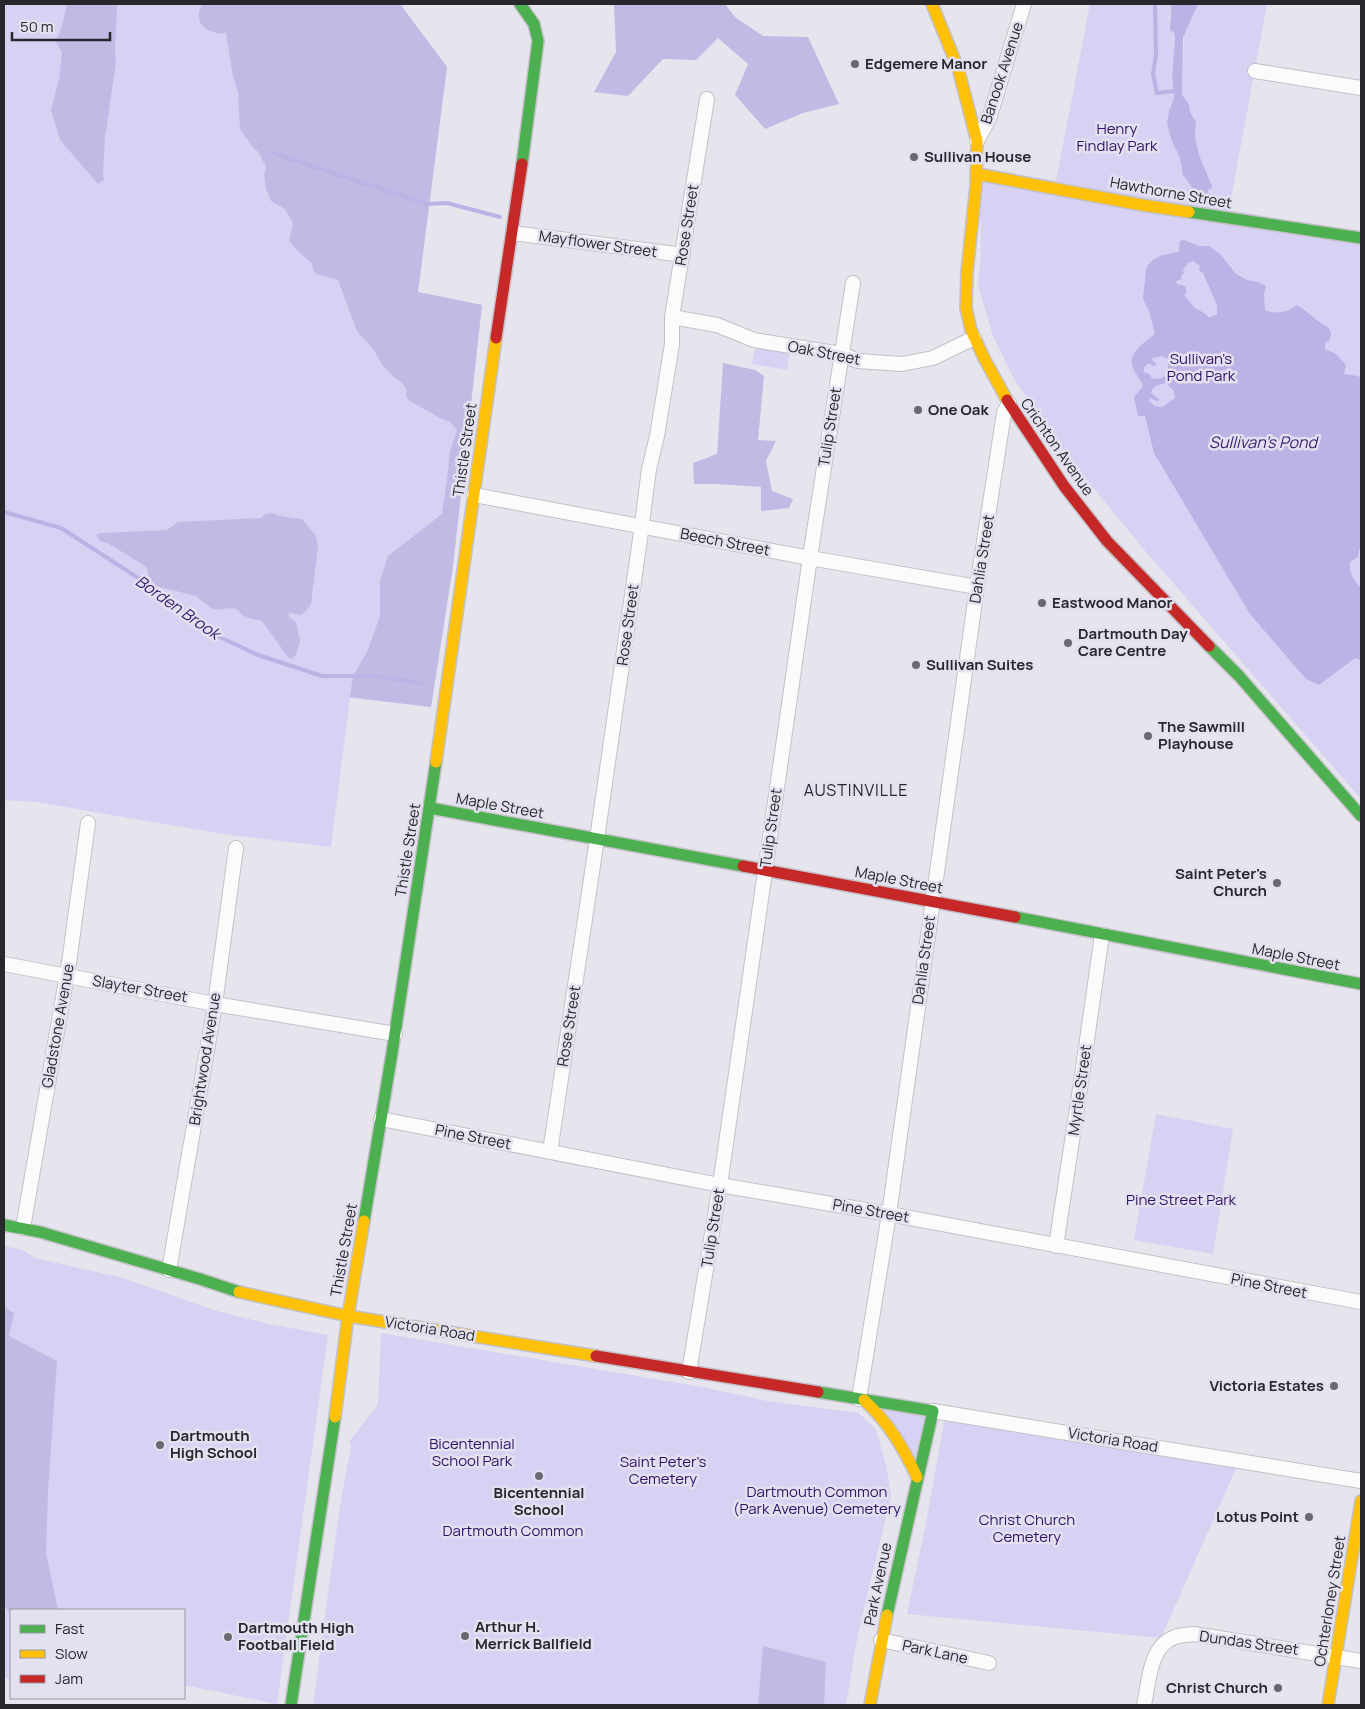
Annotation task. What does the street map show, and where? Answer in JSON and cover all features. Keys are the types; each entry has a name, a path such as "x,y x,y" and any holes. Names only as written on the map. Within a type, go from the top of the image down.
{"street":[{"name":"Thistle Street","path":"291,1705 337,1406 348,1316 430,808 495,344 513,233 539,36 536,26 520,4"},
{"name":"Crichton Avenue","path":"932,4 958,68 977,141 977,174 967,272 966,308 974,338 1009,403 1064,486 1107,541 1238,676 1361,816"},
{"name":"Banook Avenue","path":"977,141 989,119 1024,4"},
{"path":"1255,71 1361,88"},
{"name":"Rose Street","path":"550,1152 597,839 649,468 657,436 672,344 672,317 707,99"},
{"name":"Hawthorne Street","path":"977,174 1142,205 1361,238"},
{"name":"Mayflower Street","path":"513,233 683,255"},
{"name":"Tulip Street","path":"689,1372 720,1185 810,558 853,283"},
{"name":"Oak Street","path":"672,317 718,325 754,340 841,354 858,361 902,364 933,358 962,342 974,338"},
{"name":"Dahlia Street","path":"862,1399 977,587 1004,413 1009,403"},
{"name":"Beech Street","path":"474,495 810,558 977,587"},
{"name":"Maple Street","path":"430,808 1361,984"},
{"name":"Gladstone Avenue","path":"22,1228 66,977 88,823"},
{"name":"Brightwood Avenue","path":"169,1270 215,1004 236,848"},
{"name":"Myrtle Street","path":"1056,1246 1102,935"},
{"name":"Slayter Street","path":"4,964 215,1004 394,1034"},
{"name":"Pine Street","path":"381,1119 720,1185 889,1214 1361,1302"},
{"name":"Victoria Road","path":"4,1225 22,1228 169,1270 246,1295 348,1316 1361,1481"},
{"path":"862,1399 881,1414 899,1440 917,1477"},
{"name":"Park Avenue","path":"870,1705 881,1640 917,1477 934,1411"},
{"name":"Ochterloney Street","path":"1328,1705 1361,1501"},
{"name":"Dundas Street","path":"1144,1705 1152,1665 1158,1650 1167,1641 1176,1636 1194,1634 1361,1661"},
{"name":"Park Lane","path":"881,1640 988,1663"}],"green space":[{"path":"4,4 400,4 447,67 418,292 482,305 453,566 431,707 350,698 331,847 223,834 36,802 4,800"},
{"name":"Sullivan's Pond Park","path":"1090,4 1171,4 1169,19 1175,41 1172,76 1174,98 1167,123 1171,139 1180,158 1182,170 1192,187 1195,202 1207,203 1208,190 1212,186 1199,155 1195,137 1196,122 1190,112 1189,104 1182,95 1184,34 1198,4 1267,4 1229,210 1361,234 1361,799 1147,553 1062,450 1013,377 993,336 978,285 981,255 979,167 1056,181"},
{"path":"755,347 790,352 787,370 752,364"},
{"name":"Pine Street Park","path":"1156,1114 1233,1129 1213,1254 1134,1240"},
{"path":"4,1246 23,1250 35,1258 123,1278 217,1311 269,1324 328,1335 277,1704 185,1685 185,1609 10,1609 10,1679 4,1678"},
{"name":"Dartmouth Common","path":"381,1333 697,1386 767,1401 859,1413 876,1430 886,1465 891,1496 858,1634 846,1705 313,1705 340,1505 351,1447 349,1442 378,1404"},
{"path":"884,1408 928,1414 917,1460"},
{"name":"Christ Church Cemetery","path":"945,1417 1238,1464 1161,1638 907,1614"}],"shaded area":[{"path":"67,4 117,4 116,62 105,138 104,180 98,184 60,140 51,110 59,80 62,52 56,42"},
{"path":"202,4 400,4 447,67 418,292 482,305 453,566 431,707 350,697 353,676 367,652 380,616 380,581 388,556 442,514 450,451 457,430 450,422 408,400 407,390 383,366 373,349 357,331 338,280 316,274 312,264 289,241 293,223 285,209 271,201 266,189 264,174 266,167 259,153 240,129 238,92 233,76 226,33 213,32 203,26 199,17"},
{"path":"614,4 725,4 735,17 763,36 808,37 839,104 803,113 765,129 735,95 748,64 718,38 696,60 663,59 628,96 594,92 616,52"},
{"path":"723,363 755,370 764,376 758,440 776,441 766,461 772,491 793,499 789,508 761,511 761,487 694,484 693,463 717,454"},
{"path":"272,513 302,519 316,536 318,547 311,604 301,615 289,613 289,617 296,622 300,641 296,655 291,659 262,621 242,615 237,609 218,610 211,608 196,596 156,586 149,577 147,568 109,544 100,541 96,535 100,533 167,530 178,522 261,518 265,514"},
{"path":"4,1307 14,1313 9,1336 57,1361 48,1491 46,1553 58,1609 10,1609 10,1613 4,1605"},
{"path":"763,1646 826,1662 824,1705 758,1705"}],"water":[{"path":"1171,4 1198,4 1183,38 1182,95 1189,104 1190,112 1196,122 1195,137 1199,155 1212,186 1208,190 1207,203 1195,202 1192,187 1183,175 1180,158 1171,139 1167,123 1174,98 1172,76 1175,41 1174,33 1170,30"},
{"name":"Sullivan's Pond","path":"1184,240 1199,246 1209,246 1220,254 1236,274 1266,286 1264,294 1265,310 1282,312 1297,305 1329,328 1331,333 1330,340 1325,343 1325,349 1336,354 1346,365 1344,374 1361,378 1361,548 1358,557 1350,562 1350,570 1361,588 1361,660 1355,658 1319,685 1306,679 1250,614 1154,453 1145,416 1138,416 1134,397 1143,386 1133,368 1132,357 1142,344 1155,334 1149,311 1143,299 1146,271 1148,265 1154,259 1162,255 1179,252 1180,241","holes":["1193,261 1200,266 1199,270 1203,273 1217,305 1217,314 1209,318 1206,314 1195,308 1184,295 1187,293 1185,286 1176,282 1181,280 1184,273 1183,270 1188,263","1162,356 1168,359 1168,372 1163,378 1152,378 1144,372 1144,367 1149,363 1153,366 1157,364 1152,358","1166,383 1174,391 1175,398 1162,407 1155,406 1149,401 1150,398 1157,401 1160,400 1151,393 1157,386"]}],"waterway":[{"path":"1155,4 1156,55 1153,74 1157,93 1173,91"},
{"path":"272,153 427,204 447,203 500,217"},
{"name":"Borden Brook","path":"4,512 61,528 163,594 213,634 258,655 322,676 375,676 421,683"}],"traffic: fast":[{"path":"520,4 534,24 538,41 522,164"},
{"path":"1189,212 1361,238"},
{"path":"1209,646 1239,676 1361,816"},
{"path":"364,1221 392,1053 436,762"},
{"path":"430,808 743,866"},
{"path":"1015,917 1361,984"},
{"path":"4,1225 40,1232 239,1292"},
{"path":"818,1392 933,1411 887,1615"},
{"path":"291,1705 335,1417"}],"traffic: slow":[{"path":"932,4 958,68 977,141 976,186 967,272 966,308 971,330 1007,400"},
{"path":"977,174 1189,212"},
{"path":"436,762 496,338"},
{"path":"335,1417 348,1316 364,1221"},
{"path":"239,1292 348,1316 596,1356"},
{"path":"864,1400 873,1408 894,1435 917,1477"},
{"path":"1328,1705 1361,1501"},
{"path":"870,1705 887,1615"}],"traffic: jam":[{"path":"496,338 522,164"},
{"path":"1007,400 1064,486 1107,541 1209,646"},
{"path":"743,866 1015,917"},
{"path":"596,1356 818,1392"}],"place":[{"name":"Edgemere Manor","path":"855,64"},
{"name":"Sullivan House","path":"914,157"},
{"name":"One Oak","path":"918,410"},
{"name":"Eastwood Manor","path":"1042,603"},
{"name":"Dartmouth Day Care Centre","path":"1068,643"},
{"name":"Sullivan Suites","path":"916,665"},
{"name":"The Sawmill Playhouse","path":"1148,736"},
{"name":"Saint Peter's Church","path":"1277,883"},
{"name":"Victoria Estates","path":"1334,1386"},
{"name":"Dartmouth High School","path":"160,1445"},
{"name":"Bicentennial School","path":"539,1476"},
{"name":"Lotus Point","path":"1309,1517"},
{"name":"Arthur H. Merrick Ballfield","path":"465,1636"},
{"name":"Dartmouth High Football Field","path":"228,1637"},
{"name":"Christ Church","path":"1278,1688"}],"district":[{"name":"AUSTINVILLE","path":"856,790"}],"park label":[{"name":"Henry Findlay Park","path":"1117,138"},
{"name":"Bicentennial School Park","path":"472,1452"},
{"name":"Saint Peter's Cemetery","path":"663,1470"},
{"name":"Dartmouth Common (Park Avenue) Cemetery","path":"817,1500"}]}
